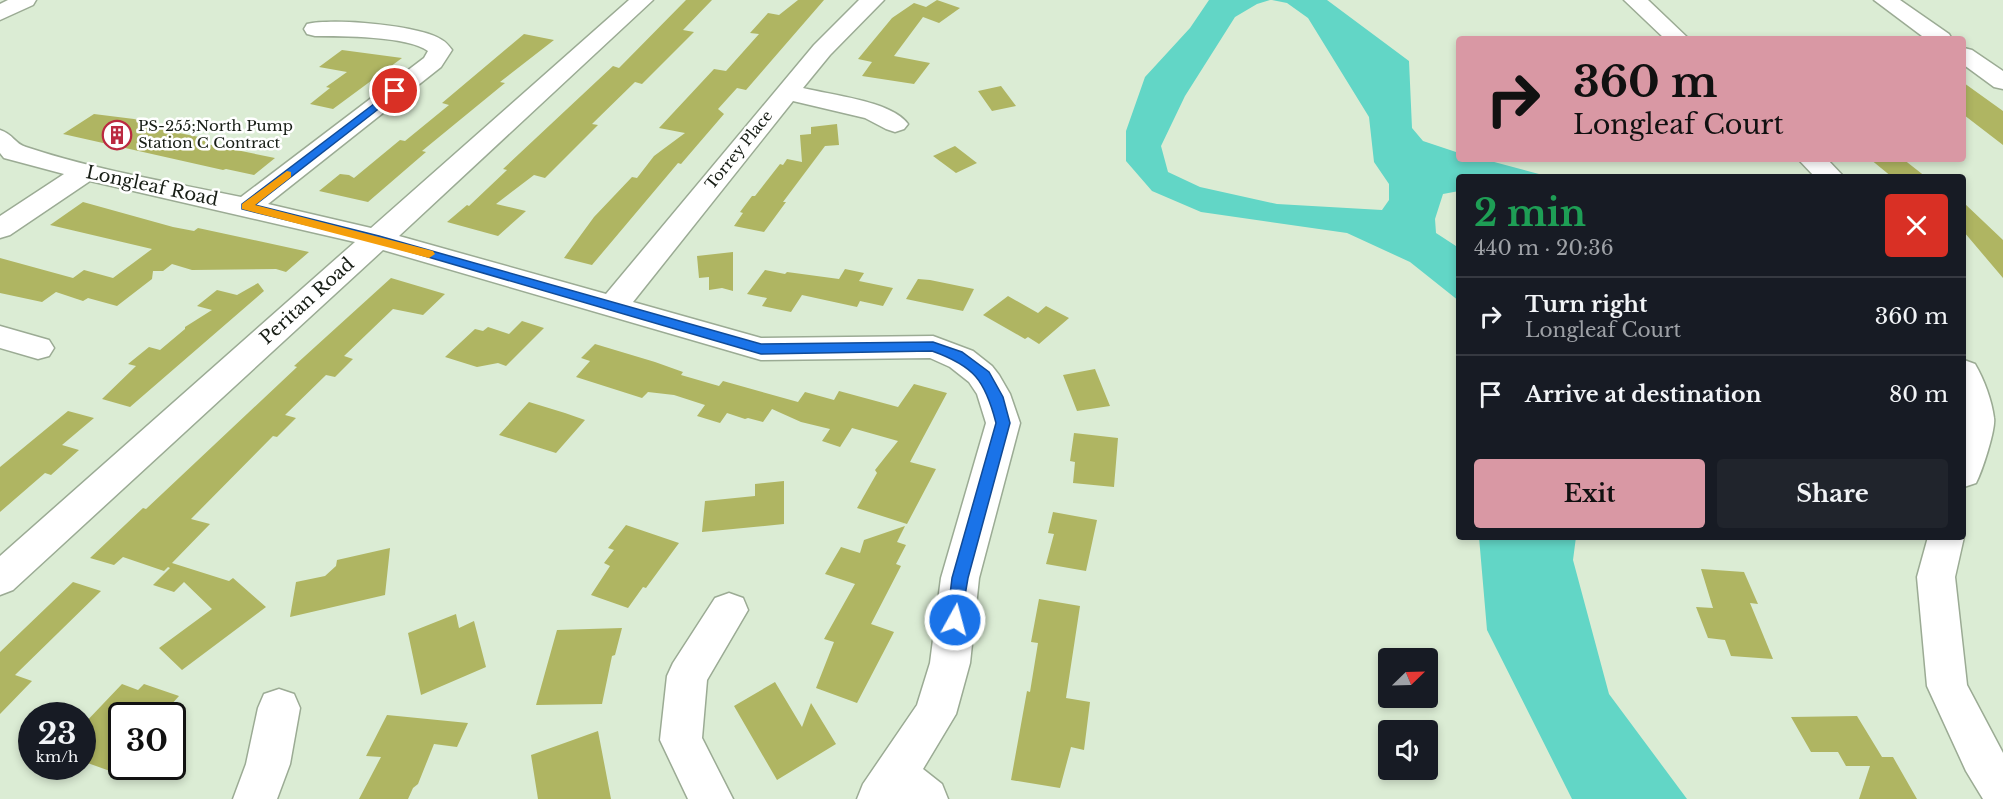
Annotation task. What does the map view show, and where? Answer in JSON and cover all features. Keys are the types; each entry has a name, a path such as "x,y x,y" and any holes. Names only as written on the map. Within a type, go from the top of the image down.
{"street":[{"path":"0,13 25,0"},
{"name":"Peritan Road","path":"0,579 375,238 642,0"},
{"name":"Torrey Place","path":"612,307 822,50 862,8 873,0"},
{"path":"1635,0 1674,36"},
{"path":"1885,0 1937,36"},
{"path":"246,207 433,62 440,50 432,42 400,36 358,29 315,29"},
{"path":"1966,56 2003,82"},
{"path":"787,92 873,112 895,124"},
{"name":"Longleaf Road","path":"0,138 13,152 86,172 375,238 761,349 933,347 957,355 984,375 996,397 1003,423 960,578 950,663 935,714 901,791"},
{"path":"1814,162 1828,174"},
{"path":"0,229 86,172"},
{"path":"0,337 38,348"},
{"path":"1966,378 1981,420 1966,467"},
{"path":"1945,540 1936,577 1947,686 1981,757 2003,792"},
{"path":"711,799 681,740 687,676 729,610"},
{"path":"255,799 268,764 279,708"}],"water":[{"path":"1209,0 1270,0 1257,4 1235,17 1185,96 1161,146 1168,172 1200,187 1277,204 1382,210 1389,200 1389,184 1374,162 1369,117 1308,18 1287,3 1272,0 1327,0 1409,61 1412,128 1423,141 1456,152 1456,162 1494,162 1539,174 1456,174 1456,192 1443,194 1435,219 1436,233 1456,246 1456,299 1410,262 1347,233 1201,212 1152,191 1126,161 1126,131 1145,77 1190,28"},
{"path":"1479,540 1576,540 1573,560 1609,694 1687,799 1572,799 1487,630"}],"building":[{"path":"686,0 712,0 683,30 694,32 642,84 635,82 592,124 598,125 545,178 534,175 496,204 526,211 498,236 447,222 467,205 469,206 507,170 503,169 613,66 619,68"},
{"path":"798,0 824,0 746,90 737,88 718,109 724,114 681,164 678,163 592,265 564,258 594,217 632,177 637,178 654,156 685,133 659,128 714,69 726,71 759,34 750,33 768,13 779,15"},
{"path":"937,0 960,8 939,23 923,17 894,56 930,63 914,84 862,76 872,62 858,59 892,18 914,3 926,7"},
{"path":"524,34 554,40 500,82 505,83 422,151 426,152 368,202 319,191 340,174 354,178 400,140 405,141 449,105 442,103"},
{"path":"342,50 402,58 333,109 310,104 330,88 326,87 347,72 319,67"},
{"path":"1966,84 2003,111 2003,145 1966,117"},
{"path":"1001,86 1016,106 992,111 978,91"},
{"path":"94,114 134,119 173,128 169,131 199,137 196,139 209,142 207,144 275,158 254,175 63,134"},
{"path":"837,124 839,145 825,146 783,202 786,202 764,232 734,226 743,213 740,212 780,164 783,165 787,159 802,162 800,135 811,134 811,127"},
{"path":"955,146 977,163 956,173 933,156"},
{"path":"1874,162 1907,162 1922,174 1888,174"},
{"path":"83,202 173,227 194,231 198,228 309,252 286,272 276,269 192,270 172,264 163,271 153,271 152,279 117,306 88,298 83,301 56,292 42,302 0,293 0,258 73,278 84,270 113,278 152,249 50,225"},
{"path":"1966,205 2003,240 2003,278 1966,234"},
{"path":"733,252 733,291 722,288 709,290 709,277 699,278 697,256"},
{"path":"845,269 864,273 859,281 893,288 883,306 860,301 857,307 802,295 791,312 762,306 767,298 747,294 765,270 839,279"},
{"path":"391,278 445,294 423,315 393,309 344,356 353,359 335,377 326,375 285,415 296,418 277,437 273,436 191,519 210,524 172,563 229,581 233,578 266,607 182,670 159,648 212,609 184,582 174,592 153,585 170,568 168,567 164,571 123,557 114,565 90,558 143,508 146,509 297,367 294,366"},
{"path":"918,279 974,289 963,311 906,299"},
{"path":"258,283 264,291 130,407 102,399 136,366 128,364 149,347 160,350 185,327 212,310 197,306 217,290 237,295"},
{"path":"1008,296 1038,313 1046,306 1069,318 1039,344 1028,337 1025,339 983,315"},
{"path":"522,321 544,328 506,366 498,363 477,367 445,357 475,329 483,331 488,327 509,334"},
{"path":"595,344 655,362 683,372 681,375 719,386 723,381 798,402 805,392 834,400 839,391 898,407 914,384 947,393 910,462 936,469 907,524 857,508 877,473 875,470 898,441 852,428 840,447 822,441 830,429 801,422 772,409 763,422 727,413 720,423 697,416 705,405 674,395 648,392 642,398 576,377 590,361 581,358"},
{"path":"1095,369 1110,406 1077,411 1063,375"},
{"path":"529,402 585,420 556,453 499,435"},
{"path":"68,411 94,418 62,445 79,450 51,475 45,473 0,512 0,467"},
{"path":"1074,433 1118,438 1114,487 1073,483 1075,462 1070,461"},
{"path":"784,481 784,524 702,532 705,501 755,496 755,484"},
{"path":"1053,512 1097,520 1086,571 1046,564 1054,534 1048,533"},
{"path":"626,525 679,543 646,588 643,587 628,608 591,595 610,566 604,563 614,550 608,548"},
{"path":"905,526 897,542 906,545 896,564 901,566 871,624 894,632 857,703 816,688 834,642 824,639 855,584 825,574 841,547 860,553 864,540"},
{"path":"390,548 385,595 290,617 296,582 325,576 336,566 337,560"},
{"path":"1701,569 1744,572 1758,604 1750,603 1773,659 1731,656 1725,640 1708,638 1696,607 1713,608"},
{"path":"73,582 101,591 15,675 32,681 0,714 0,652"},
{"path":"1039,599 1080,606 1066,698 1090,702 1084,750 1071,747 1060,788 1011,780 1038,643 1031,642"},
{"path":"456,614 459,628 474,621 486,667 421,695 408,633"},
{"path":"622,628 615,655 612,656 602,704 536,705 557,630"},
{"path":"775,682 802,727 811,703 836,744 777,780 734,706"},
{"path":"122,684 138,690 144,684 179,696 174,702 108,702 108,770 96,766 96,711"},
{"path":"387,715 468,723 457,747 434,744 418,784 413,788 408,799 359,799 381,757 366,756"},
{"path":"1857,716 1882,757 1893,757 1917,799 1859,799 1870,766 1846,766 1838,752 1811,752 1791,717"},
{"path":"598,731 611,799 538,799 531,755"}],"slow traffic":[{"path":"287,174 246,207 375,238 429,254"}],"place":[{"name":"PS-255;North Pump Station C Contract","path":"117,135"}],"route":[{"path":"395,91 246,207 375,238 761,349 933,347 957,355 984,375 996,397 1003,423 960,578 955,620"}]}
